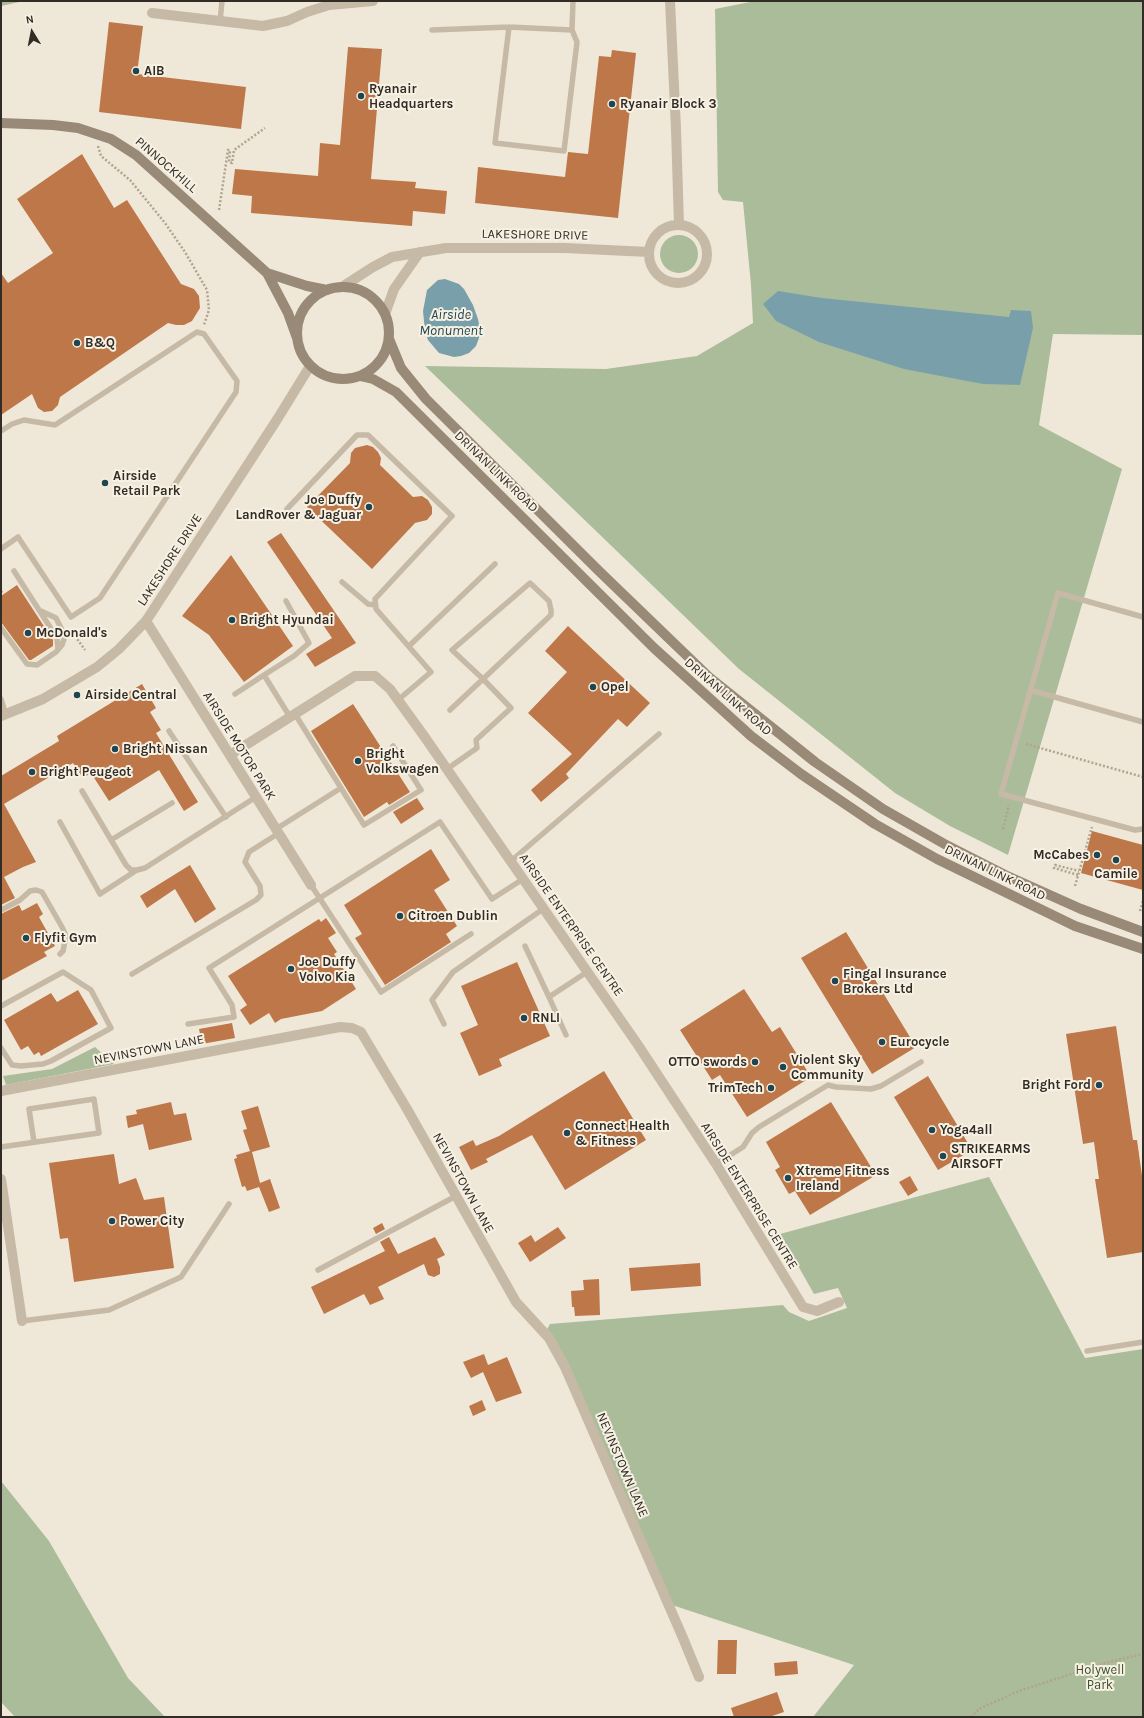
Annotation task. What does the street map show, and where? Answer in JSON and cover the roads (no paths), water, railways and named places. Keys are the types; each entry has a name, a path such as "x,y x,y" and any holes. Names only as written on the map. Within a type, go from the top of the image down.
{"main road":[{"name":"PINNOCKHILL","path":"1,123 66,126 94,132 111,139 136,155 267,273 288,313 297,338"},
{"name":"PINNOCKHILL","path":"267,273 307,286 327,290"},
{"path":"342,287 356,289 369,295 385,314 389,327 389,340 386,351 380,362 371,370 360,376 347,379 334,378 321,374 310,366 301,353 297,338 298,322 305,307 315,297 327,290 342,287"},
{"name":"DRINAN LINK ROAD","path":"389,340 401,368 426,399 600,572 710,678 815,762 883,809 948,846 1005,875 1081,909 1143,932"},
{"name":"DRINAN LINK ROAD","path":"360,376 373,379 396,392 654,648 751,736 801,774 876,824 936,859 1075,926 1143,949"}],"street":[{"path":"152,13 263,26 287,22 306,12 329,5 373,1"},
{"path":"670,1 676,129 678,225"},
{"path":"678,225 692,229 703,240 707,249 707,258 699,274 692,279 675,283 666,281 653,269 649,252 655,236 662,230 678,225"},
{"name":"LAKESHORE DRIVE","path":"342,287 384,261 403,254 446,248 572,248 649,252"},
{"path":"385,314 394,289 420,252"},
{"name":"LAKESHORE DRIVE","path":"4,715 43,699 97,667 120,649 146,621 278,418 310,366"},
{"name":"AIRSIDE MOTOR PARK","path":"146,621 311,885"},
{"name":"AIRSIDE ENTERPRISE CENTRE","path":"230,755 355,676 375,676 390,689 447,768 638,1045 716,1164 803,1307 817,1311 839,1302"},
{"name":"NEVINSTOWN LANE","path":"1,1091 333,1029 352,1028 361,1032 408,1110 516,1302 549,1338 565,1367 699,1677"},
{"path":"1,1179 22,1321"}],"lane":[{"path":"220,22 222,1"},
{"path":"509,27 495,143 564,151 577,42 572,30 573,1"},
{"path":"432,30 509,27 572,30"},
{"path":"1,431 12,424 24,420 55,425 197,332 204,334 237,381 236,392 100,598 71,617 18,538 1,549"},
{"path":"287,509 357,435 368,435 452,516 375,598 376,609 431,672 398,700"},
{"path":"409,646 495,564"},
{"path":"14,571 57,638 58,650"},
{"path":"342,582 368,604 375,606"},
{"path":"447,768 477,748 476,740 511,708 483,679 452,650 530,583 549,601 551,615 483,679 450,710"},
{"path":"1143,617 1058,592 1001,794 1135,830 1143,829"},
{"path":"235,694 294,656 309,643 286,601"},
{"path":"1,628 27,664 37,665 58,650 64,640 64,631 56,618 41,611"},
{"path":"264,675 341,788 364,825 421,790 393,746"},
{"path":"1030,690 1143,722"},
{"path":"1,699 4,715"},
{"path":"169,731 226,817"},
{"path":"511,861 659,734"},
{"path":"132,974 256,900 261,895 260,886 245,862 249,852 277,831 341,788"},
{"path":"82,791 126,865 131,870 145,868 256,797"},
{"path":"111,840 172,803"},
{"path":"60,822 100,894 137,870"},
{"path":"188,1024 234,1017 232,1006 209,968 319,897 440,822 492,899 523,879"},
{"path":"311,885 381,992 471,934"},
{"path":"1,910 20,900 30,891 36,890 42,892 66,936 63,951 60,954"},
{"path":"444,1024 432,1000 453,972 543,909"},
{"path":"525,946 566,1035"},
{"path":"1,1006 63,972 90,990 112,1028 43,1064 21,1066 12,1065 1,1048"},
{"path":"549,997 587,972"},
{"path":"716,1164 743,1147 752,1133 759,1127 828,1085 836,1087 871,1089 881,1086 921,1062"},
{"path":"1,1146 34,1142 100,1133 94,1099 29,1109 34,1142"},
{"path":"318,1270 456,1196"},
{"path":"22,1321 109,1310 181,1277 229,1204"},
{"path":"1087,1350 1143,1342"}],"water":[{"name":"Airside Monument","path":"445,279 459,284 464,289 473,305 478,319 480,329 476,346 469,353 461,356 454,357 439,353 428,340 425,331 423,311 427,290 438,280"},
{"path":"778,291 822,298 1009,317 1011,310 1031,311 1033,328 1020,385 983,384 904,369 819,342 776,321 763,304"}],"place":[{"name":"AIB","path":"136,71"},
{"name":"Ryanair Headquarters","path":"361,96"},
{"name":"Ryanair Block 3","path":"612,104"},
{"name":"B&Q","path":"77,343"},
{"name":"Airside Retail Park","path":"105,483"},
{"name":"Joe Duffy LandRover & Jaguar","path":"369,507"},
{"name":"Bright Hyundai","path":"232,620"},
{"name":"McDonald's","path":"28,633"},
{"name":"Opel","path":"593,687"},
{"name":"Airside Central","path":"77,695"},
{"name":"Bright Nissan","path":"115,749"},
{"name":"Bright Volkswagen","path":"358,761"},
{"name":"Bright Peugeot","path":"32,772"},
{"name":"McCabes","path":"1097,855"},
{"name":"Camile","path":"1116,860"},
{"name":"Citroen Dublin","path":"400,916"},
{"name":"Flyfit Gym","path":"26,938"},
{"name":"Joe Duffy Volvo Kia","path":"291,969"},
{"name":"Fingal Insurance Brokers Ltd","path":"835,981"},
{"name":"RNLI","path":"524,1018"},
{"name":"Eurocycle","path":"882,1042"},
{"name":"OTTO swords","path":"755,1062"},
{"name":"Violent Sky Community","path":"783,1067"},
{"name":"Bright Ford","path":"1099,1085"},
{"name":"TrimTech","path":"771,1088"},
{"name":"Yoga4all","path":"932,1130"},
{"name":"Connect Health & Fitness","path":"567,1133"},
{"name":"STRIKEARMS AIRSOFT","path":"943,1156"},
{"name":"Xtreme Fitness Ireland","path":"788,1178"},
{"name":"Power City","path":"112,1221"}],"park label":[{"name":"Holywell Park","path":"1100,1678"}]}
